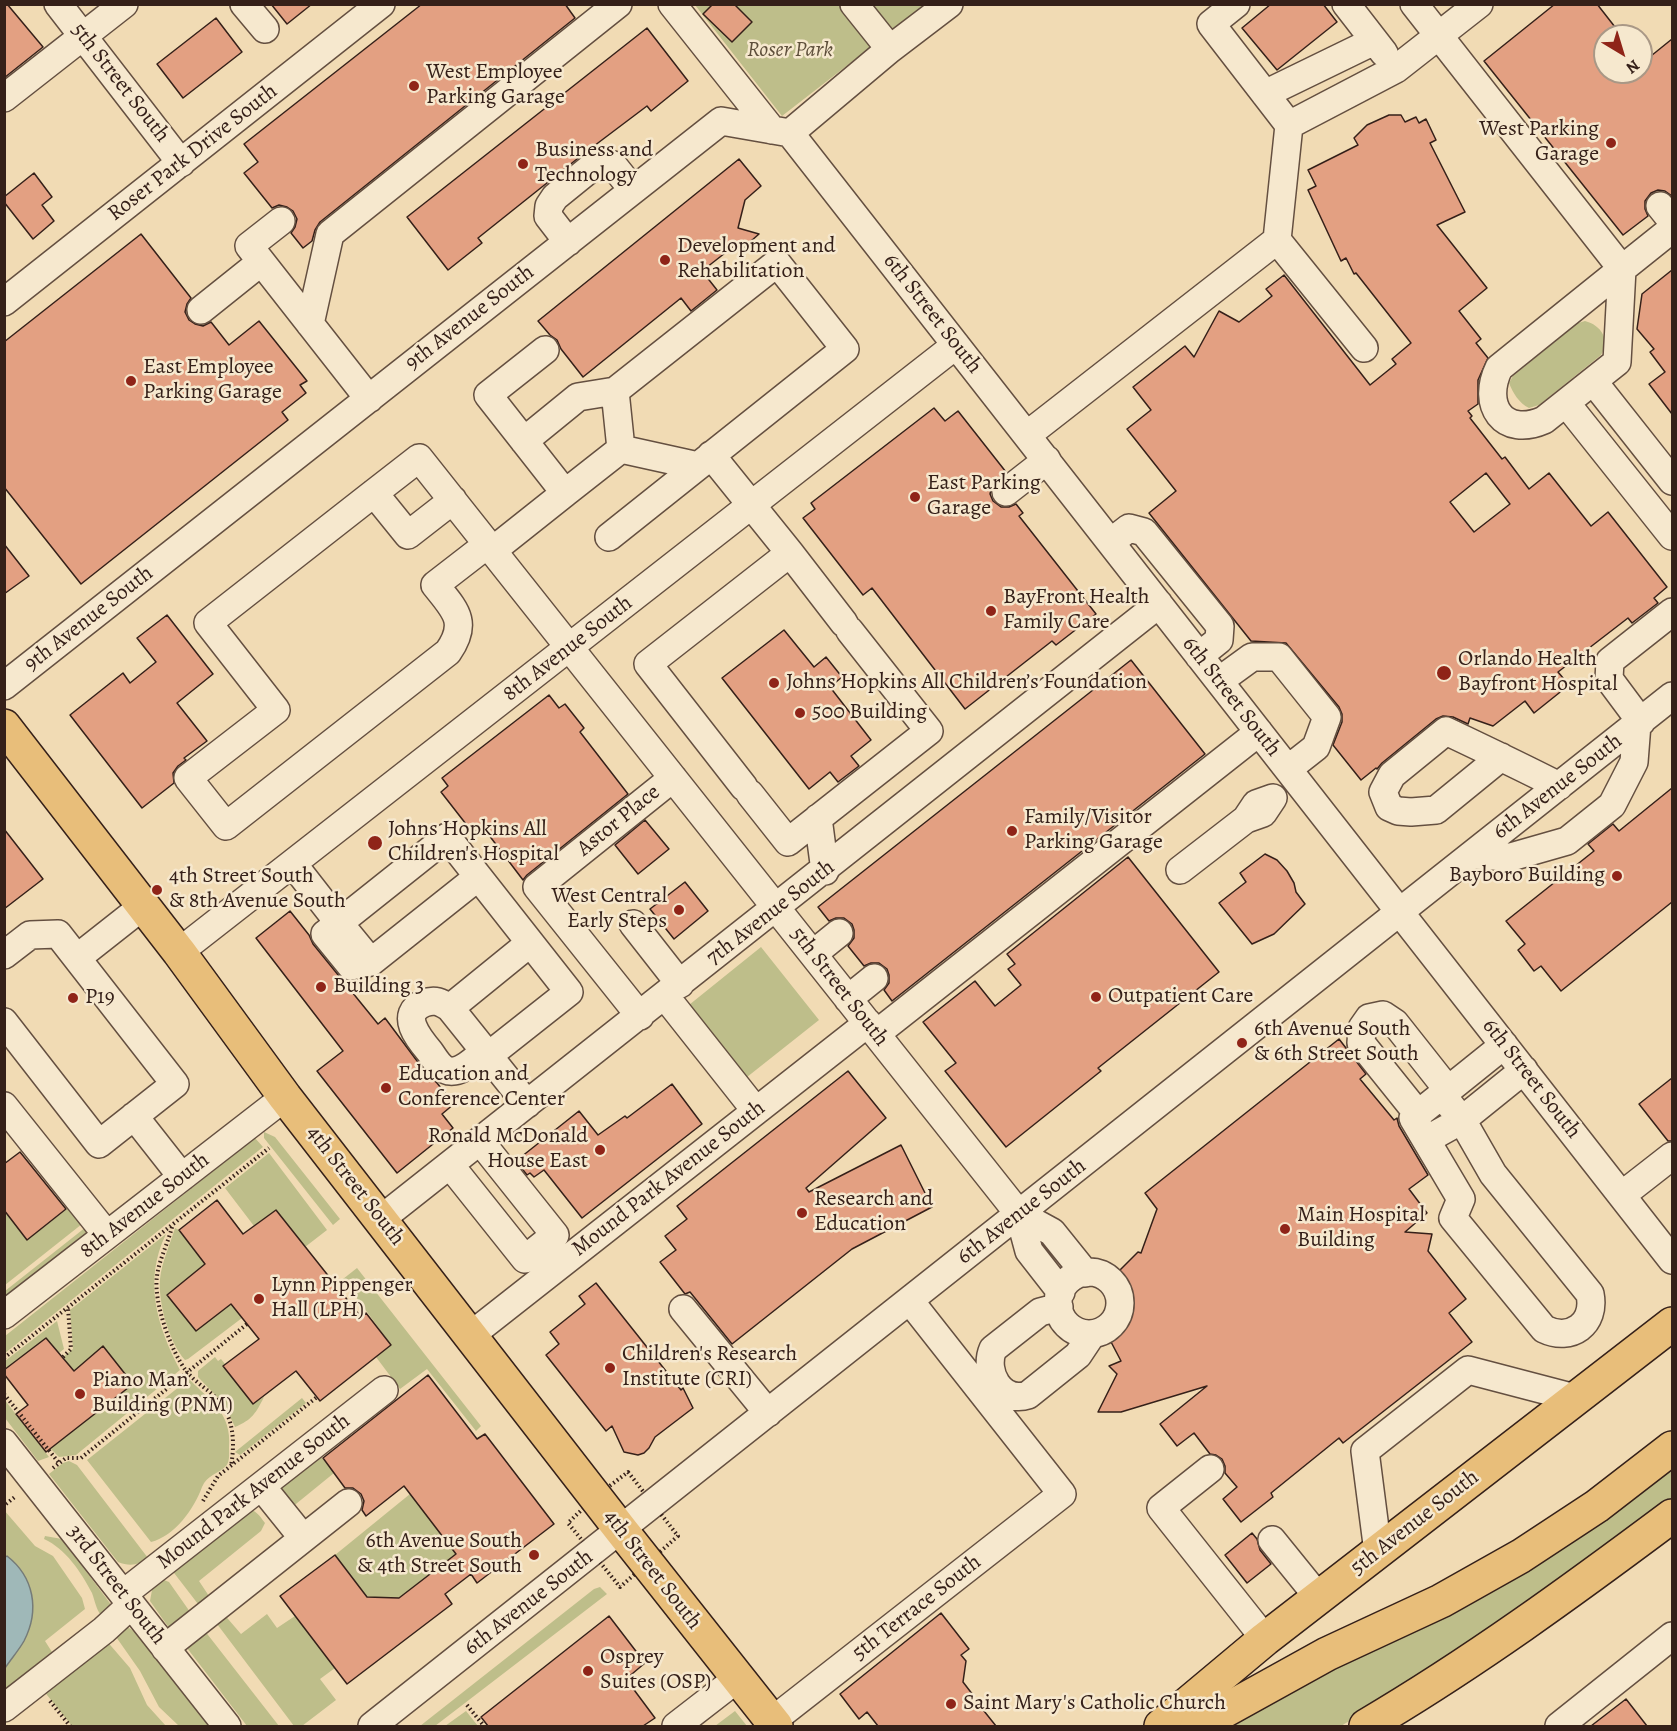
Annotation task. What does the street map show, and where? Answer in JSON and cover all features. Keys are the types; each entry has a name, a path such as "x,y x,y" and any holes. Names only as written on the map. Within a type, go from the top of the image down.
{"main road":[{"name":"4th Street South","path":"4,726 179,952 285,1097 774,1724"},
{"name":"5th Avenue South","path":"1161,1726 1265,1639 1672,1324"},
{"path":"1197,1726 1328,1654 1441,1601 1521,1556 1597,1506 1672,1448"},
{"path":"1366,1726 1471,1661 1572,1591 1672,1516"}],"street":[{"name":"5th Street South","path":"58,4 181,163"},
{"path":"4,98 124,4"},
{"path":"244,4 265,28"},
{"name":"Roser Park Drive South","path":"4,302 381,4"},
{"path":"310,324 330,234 618,4"},
{"name":"6th Street South","path":"672,4 781,131 956,345 1672,1260"},
{"path":"854,4 890,49"},
{"path":"781,131 949,4"},
{"path":"1007,483 1037,449 1277,240 1289,125 1211,24 1236,4"},
{"path":"1346,4 1396,69"},
{"path":"1414,4 1438,36 1500,97 1622,269 1617,362 1544,420 1532,426 1508,423 1498,416 1492,391 1499,368 1622,269 1668,218"},
{"path":"1289,125 1396,69 1479,4"},
{"path":"1265,94 1374,40"},
{"name":"9th Avenue South","path":"4,686 721,121 781,131"},
{"path":"568,242 548,216 549,206 555,197 573,182 592,167 613,165 633,190"},
{"path":"281,221 249,246 369,399"},
{"path":"1277,240 1364,348"},
{"path":"201,310 261,262"},
{"path":"524,441 578,397 615,391 777,262 846,349 609,537"},
{"name":"8th Avenue South","path":"179,952 956,345"},
{"path":"545,350 488,395 565,493"},
{"path":"1593,381 1672,481"},
{"path":"615,391 621,448"},
{"path":"1566,403 1672,536"},
{"path":"453,500 408,535 374,493 208,623 276,710 188,778 226,826 448,652 458,633 457,614 435,585 565,493 621,448 704,461 751,505 956,765"},
{"name":"5th Street South","path":"374,493 419,458 1019,1214"},
{"path":"1111,542 1129,528 1144,532 1220,626 1219,640 1199,656"},
{"path":"789,554 648,664 788,842 929,731"},
{"name":"7th Avenue South","path":"381,1219 825,871 1159,604"},
{"path":"1472,855 1511,857 1568,841 1612,805 1634,762 1639,723 1609,679 1610,661 1672,612"},
{"path":"1180,870 1246,819 1263,813 1316,747 1327,717 1279,657 1252,657 1219,681"},
{"name":"6th Avenue South","path":"372,1726 1672,696"},
{"name":"Mound Park Avenue South","path":"471,1335 756,1111 872,1029 1259,732"},
{"path":"1501,757 1559,786"},
{"name":"Astor Place","path":"640,1016 537,887 673,778"},
{"path":"818,818 825,871"},
{"path":"339,922 447,837 569,992 486,1054 461,1070 450,1071 442,1067 414,1032 411,1022 412,1015 419,1006 429,1001 438,1001 450,1008 486,1054 527,1104"},
{"path":"292,864 371,962 478,877"},
{"path":"77,958 143,906"},
{"path":"633,924 672,990 756,1111"},
{"path":"813,954 839,933"},
{"path":"4,955 30,935 58,934 175,1084 99,1144 4,1022"},
{"path":"450,1008 530,943"},
{"path":"848,999 874,978"},
{"path":"1418,1114 1361,1043 1362,1029 1369,1018 1383,1016 1395,1023 1445,1093 1493,1174 1590,1294 1590,1311 1587,1320 1578,1329 1568,1334 1559,1334 1544,1329 1453,1218 1461,1199 1493,1174"},
{"path":"1461,1199 1413,1118 1504,1046"},
{"path":"1426,1140 1462,1120 1524,1070"},
{"name":"8th Avenue South","path":"4,1315 285,1097"},
{"path":"4,1106 107,1235"},
{"path":"134,1116 182,1177"},
{"path":"450,1165 525,1259 555,1235 480,1141"},
{"path":"1622,1196 1672,1156"},
{"path":"1019,1214 1052,1232 1085,1273"},
{"path":"1019,1214 1029,1251 1060,1300 1065,1323 1073,1330 1082,1333 1101,1332 1110,1326 1120,1308 1116,1288 1109,1280 1100,1275 1085,1273 1071,1279 1060,1300 1040,1312 993,1349 989,1367 992,1376 1003,1391 1011,1396 1019,1398 1028,1395 1078,1355 1092,1334"},
{"name":"5th Terrace South","path":"774,1724 1062,1494 910,1301"},
{"path":"684,1309 768,1413"},
{"path":"1377,1552 1365,1451 1468,1370 1575,1398"},
{"name":"Mound Park Avenue South","path":"4,1708 104,1630 127,1600 262,1487 384,1390"},
{"name":"3rd Street South","path":"4,1443 227,1726"},
{"path":"1210,1469 1161,1508 1265,1639"},
{"path":"262,1487 303,1538"},
{"path":"165,1648 348,1503"},
{"path":"1272,1540 1319,1598"},
{"path":"1559,1726 1672,1636"},
{"path":"676,1726 738,1678"}],"path":[{"path":"4,1358 269,1148"},
{"path":"173,1226 157,1277 160,1307 167,1338 188,1373 225,1409 232,1427 231,1466"},
{"path":"63,1357 71,1349 68,1308"},
{"path":"6,1504 66,1458 81,1458 247,1324"},
{"path":"4,1394 59,1463"},
{"path":"198,1508 218,1476 317,1397"},
{"path":"37,1684 70,1726"},
{"path":"467,1705 484,1726"}],"green space":[{"name":"Roser Park","path":"695,5 925,5 782,116"},
{"path":"1585,321 1596,326 1603,334 1605,344 1601,355 1539,405 1529,408 1525,406 1509,383 1513,376 1578,323"},
{"path":"761,947 819,1020 742,1081 684,1009"},
{"path":"264,1132 275,1137 340,1219 333,1225 264,1138"},
{"path":"255,1138 263,1147 5,1353 5,1336"},
{"path":"269,1153 327,1230 305,1247 276,1210 254,1226 225,1188"},
{"path":"71,1206 82,1224 5,1285 5,1210 27,1240"},
{"path":"86,1227 86,1233 5,1298 5,1291"},
{"path":"175,1228 205,1264 167,1295 196,1331 231,1304 242,1318 185,1360 170,1333 160,1289 162,1266"},
{"path":"166,1234 155,1269 154,1286 159,1320 180,1370 76,1455 59,1457 50,1448 103,1346 74,1371 63,1357 73,1349 70,1310"},
{"path":"357,1268 481,1426 476,1431 427,1369 400,1389 376,1357 391,1345 343,1279"},
{"path":"57,1321 64,1349 59,1353 46,1338 5,1370 5,1361"},
{"path":"215,1357 218,1361 221,1359 253,1404 264,1397 253,1415 246,1422 235,1427 224,1404 198,1377 198,1371"},
{"path":"189,1379 212,1401 223,1416 229,1436 229,1460 223,1469 204,1483 194,1504 176,1528 151,1542 87,1460"},
{"path":"302,1398 306,1403 240,1455 235,1452"},
{"path":"4,1399 49,1457 38,1461 5,1418"},
{"path":"318,1453 334,1473 291,1508 274,1488"},
{"path":"69,1461 77,1465 148,1558 134,1564 118,1562 49,1474"},
{"path":"1672,1466 1672,1500 1492,1635 1341,1726 1222,1726"},
{"path":"410,1494 456,1554 399,1598 367,1597 335,1555"},
{"path":"247,1509 259,1515 265,1523 261,1531 199,1581 209,1596 198,1604 171,1569"},
{"path":"4,1510 35,1546 53,1556 82,1598 85,1609 45,1641 52,1652 5,1689 5,1668 24,1640 7,1556 5,1558"},
{"path":"45,1536 62,1539 112,1606 101,1615 78,1569 66,1555 44,1539"},
{"path":"159,1578 169,1582 195,1619 172,1632 150,1601 152,1590"},
{"path":"600,1587 607,1594 435,1726 420,1726 594,1589"},
{"path":"222,1612 241,1634 267,1614 277,1628 295,1616 335,1668 320,1679 336,1700 302,1726 294,1726 214,1620"},
{"path":"201,1626 279,1726 247,1726 187,1648"},
{"path":"127,1627 145,1642 212,1726 179,1726 159,1707 140,1671 114,1634"},
{"path":"105,1639 130,1668 147,1705 166,1726 72,1726 43,1690"},
{"path":"466,1711 478,1726 445,1726"},
{"path":"735,1711 747,1726 715,1726"}],"water":[{"path":"7,1556 23,1574 32,1595 33,1606 32,1618 24,1641 5,1668 4,1558"}],"building":[{"path":"4,4 7,4 43,47 4,78"},
{"path":"271,4 312,4 287,24"},
{"name":"West Employee Parking Garage","path":"422,4 565,4 575,18 320,222 312,241 303,248 291,233 297,219 293,211 279,205 272,208 244,173 258,162 244,144"},
{"path":"713,4 734,4 752,22 732,42 703,14"},
{"path":"1271,4 1323,4 1337,22 1277,70 1242,28"},
{"name":"West Parking Garage","path":"1555,4 1597,4 1613,24 1593,24 1593,84 1653,84 1653,54 1672,39 1672,196 1665,191 1658,190 1651,193 1645,201 1648,216 1623,235 1484,61"},
{"path":"216,18 242,52 183,98 157,64"},
{"name":"Business and Technology","path":"647,28 688,81 651,111 647,106 582,155 478,238 482,243 448,270 407,217"},
{"path":"1389,115 1401,115 1405,122 1416,117 1419,123 1426,119 1436,140 1430,143 1465,212 1437,225 1487,288 1459,311 1481,339 1476,343 1488,358 1478,380 1478,404 1468,411 1472,416 1470,418 1502,459 1505,457 1529,489 1549,473 1591,526 1608,512 1667,587 1654,598 1658,603 1632,623 1628,618 1558,672 1569,685 1534,713 1525,701 1493,726 1470,718 1468,724 1453,717 1443,716 1436,719 1361,780 1333,745 1342,722 1339,707 1286,643 1251,641 1149,513 1176,491 1127,429 1151,410 1133,387 1185,346 1194,357 1219,311 1239,322 1272,296 1266,289 1284,275 1370,385 1396,364 1392,359 1411,343 1356,273 1354,274 1346,258 1341,261 1308,190 1316,186 1308,170 1358,145 1354,138 1367,125","holes":["1486,473 1510,504 1474,532 1450,502"]},
{"name":"Development and Rehabilitation","path":"739,159 761,186 745,200 738,228 759,234 742,249 734,246 702,271 717,290 691,311 681,298 583,377 561,349 557,340 538,321"},
{"path":"34,173 52,197 42,205 54,221 33,239 4,202 4,197"},
{"name":"East Employee Parking Garage","path":"141,234 191,298 185,312 189,320 203,326 211,322 229,345 259,321 307,381 300,385 306,393 282,412 288,420 81,584 4,487 4,342"},
{"path":"1672,270 1672,414 1649,384 1665,372 1650,352 1654,349 1637,329 1642,294"},
{"path":"934,408 945,421 958,411 1006,472 992,486 990,494 993,501 1001,507 1016,504 1023,513 1019,516 1096,614 1056,645 1052,641 965,709 872,588 863,595 803,518 815,509 811,503"},
{"path":"4,544 29,576 4,594"},
{"path":"167,615 213,674 177,703 207,741 184,758 186,760 173,773 174,783 142,808 70,715 123,673 130,683 156,662 137,638"},
{"name":"500 Building","path":"784,630 814,667 826,657 842,677 830,687 871,740 851,756 859,766 838,782 830,772 809,789 722,678"},
{"name":"Family/Visitor Parking Garage","path":"1131,660 1205,754 892,1001 884,990 889,983 887,969 879,963 864,966 848,946 854,938 852,924 844,918 829,921 818,907"},
{"path":"549,695 559,708 565,704 584,728 580,732 628,794 523,880 482,826 473,833 441,792 448,786 442,778"},
{"name":"Bayboro Building","path":"1672,788 1672,902 1561,991 1541,966 1534,971 1518,950 1525,944 1506,921 1594,851 1588,844 1613,824 1619,831"},
{"path":"645,820 669,849 638,874 615,845"},
{"path":"4,829 43,879 4,909"},
{"path":"1265,854 1277,860 1287,871 1296,892 1305,904 1274,934 1252,944 1219,903 1246,882 1240,873"},
{"name":"Outpatient Care","path":"1128,857 1219,972 1098,1068 1101,1071 1006,1147 945,1071 956,1063 923,1022 975,981 995,1006 1021,985 1008,969 1015,964 1007,954"},
{"name":"West Central Early Steps","path":"685,882 708,911 674,939 650,909"},
{"name":"Education and Conference Center","path":"290,911 309,935 313,944 378,1024 385,1018 426,1073 454,1104 442,1114 453,1128 397,1173 317,1071 343,1051 256,938"},
{"path":"1339,1039 1366,1074 1360,1079 1394,1120 1397,1118 1399,1126 1428,1175 1409,1189 1427,1213 1405,1232 1432,1234 1428,1251 1466,1299 1449,1313 1472,1342 1343,1443 1339,1438 1271,1493 1273,1497 1241,1522 1223,1499 1237,1487 1225,1473 1222,1459 1210,1454 1194,1433 1177,1446 1160,1424 1207,1386 1121,1412 1098,1412 1117,1374 1109,1366 1121,1361 1110,1340 1126,1326 1131,1306 1132,1296 1118,1272 1138,1252 1141,1253 1157,1209 1145,1193"},
{"name":"Research and Education","path":"848,1071 886,1118 806,1188 809,1192 901,1145 932,1207 852,1249 732,1344 690,1292 685,1294 660,1262 676,1250 665,1236 687,1219 677,1206"},
{"path":"1672,1078 1672,1141 1668,1141 1639,1104"},
{"name":"Ronald McDonald House East","path":"672,1084 702,1124 582,1218 544,1170 534,1177 530,1173 527,1175 516,1161 579,1111 598,1135 625,1116 627,1118"},
{"path":"20,1152 66,1209 27,1240 4,1210 4,1164"},
{"name":"Lynn Pippenger Hall (LPH)","path":"217,1200 243,1234 276,1210 361,1317 366,1313 391,1345 320,1401 296,1371 253,1404 223,1366 259,1339 231,1304 196,1331 167,1295 205,1264 179,1230"},
{"name":"Children's Research Institute (CRI)","path":"596,1283 681,1390 683,1388 693,1408 655,1437 649,1448 638,1455 624,1452 612,1426 606,1431 546,1355 559,1344 550,1332 585,1304 579,1296"},
{"name":"Piano Man Building (PNM)","path":"46,1338 74,1371 103,1346 133,1384 46,1452 16,1414 28,1405 4,1374 4,1370"},
{"path":"428,1375 477,1439 485,1434 554,1524 477,1583 471,1574 445,1594 452,1604 347,1684 280,1596 335,1555 367,1597 399,1598 456,1554 404,1486 366,1516 362,1510 364,1501 361,1494 353,1488 345,1488 323,1458"},
{"path":"1252,1533 1257,1539 1260,1550 1271,1564 1247,1583 1225,1555"},
{"path":"941,1613 969,1649 961,1655 966,1661 963,1682 973,1695 972,1703 984,1711 996,1726 878,1726 867,1712 859,1719 840,1694"},
{"name":"Osprey Suites (OSP)","path":"609,1616 645,1663 626,1679 655,1718 643,1726 488,1726 481,1717"},
{"path":"1626,1699 1647,1726 1591,1726"}],"place":[{"name":"West Employee Parking Garage","path":"414,86"},
{"name":"West Parking Garage","path":"1611,143"},
{"name":"Business and Technology","path":"523,164"},
{"name":"Development and Rehabilitation","path":"665,260"},
{"name":"East Employee Parking Garage","path":"131,381"},
{"name":"East Parking Garage","path":"915,497"},
{"name":"BayFront Health Family Care","path":"991,611"},
{"name":"Orlando Health Bayfront Hospital","path":"1444,673"},
{"name":"Johns Hopkins All Children’s Foundation","path":"774,683"},
{"name":"500 Building","path":"800,713"},
{"name":"Family/Visitor Parking Garage","path":"1012,831"},
{"name":"Johns Hopkins All Children's Hospital","path":"375,843"},
{"name":"Bayboro Building","path":"1617,876"},
{"name":"4th Street South & 8th Avenue South","path":"157,890"},
{"name":"West Central Early Steps","path":"679,910"},
{"name":"Building 3","path":"321,987"},
{"name":"Outpatient Care","path":"1096,997"},
{"name":"P19","path":"73,998"},
{"name":"6th Avenue South & 6th Street South","path":"1242,1043"},
{"name":"Education and Conference Center","path":"386,1088"},
{"name":"Ronald McDonald House East","path":"600,1150"},
{"name":"Research and Education","path":"802,1213"},
{"name":"Main Hospital Building","path":"1285,1229"},
{"name":"Lynn Pippenger Hall (LPH)","path":"259,1299"},
{"name":"Children's Research Institute (CRI)","path":"610,1368"},
{"name":"Piano Man Building (PNM)","path":"80,1394"},
{"name":"6th Avenue South & 4th Street South","path":"534,1555"},
{"name":"Osprey Suites (OSP)","path":"588,1671"},
{"name":"Saint Mary's Catholic Church","path":"951,1704"}]}
